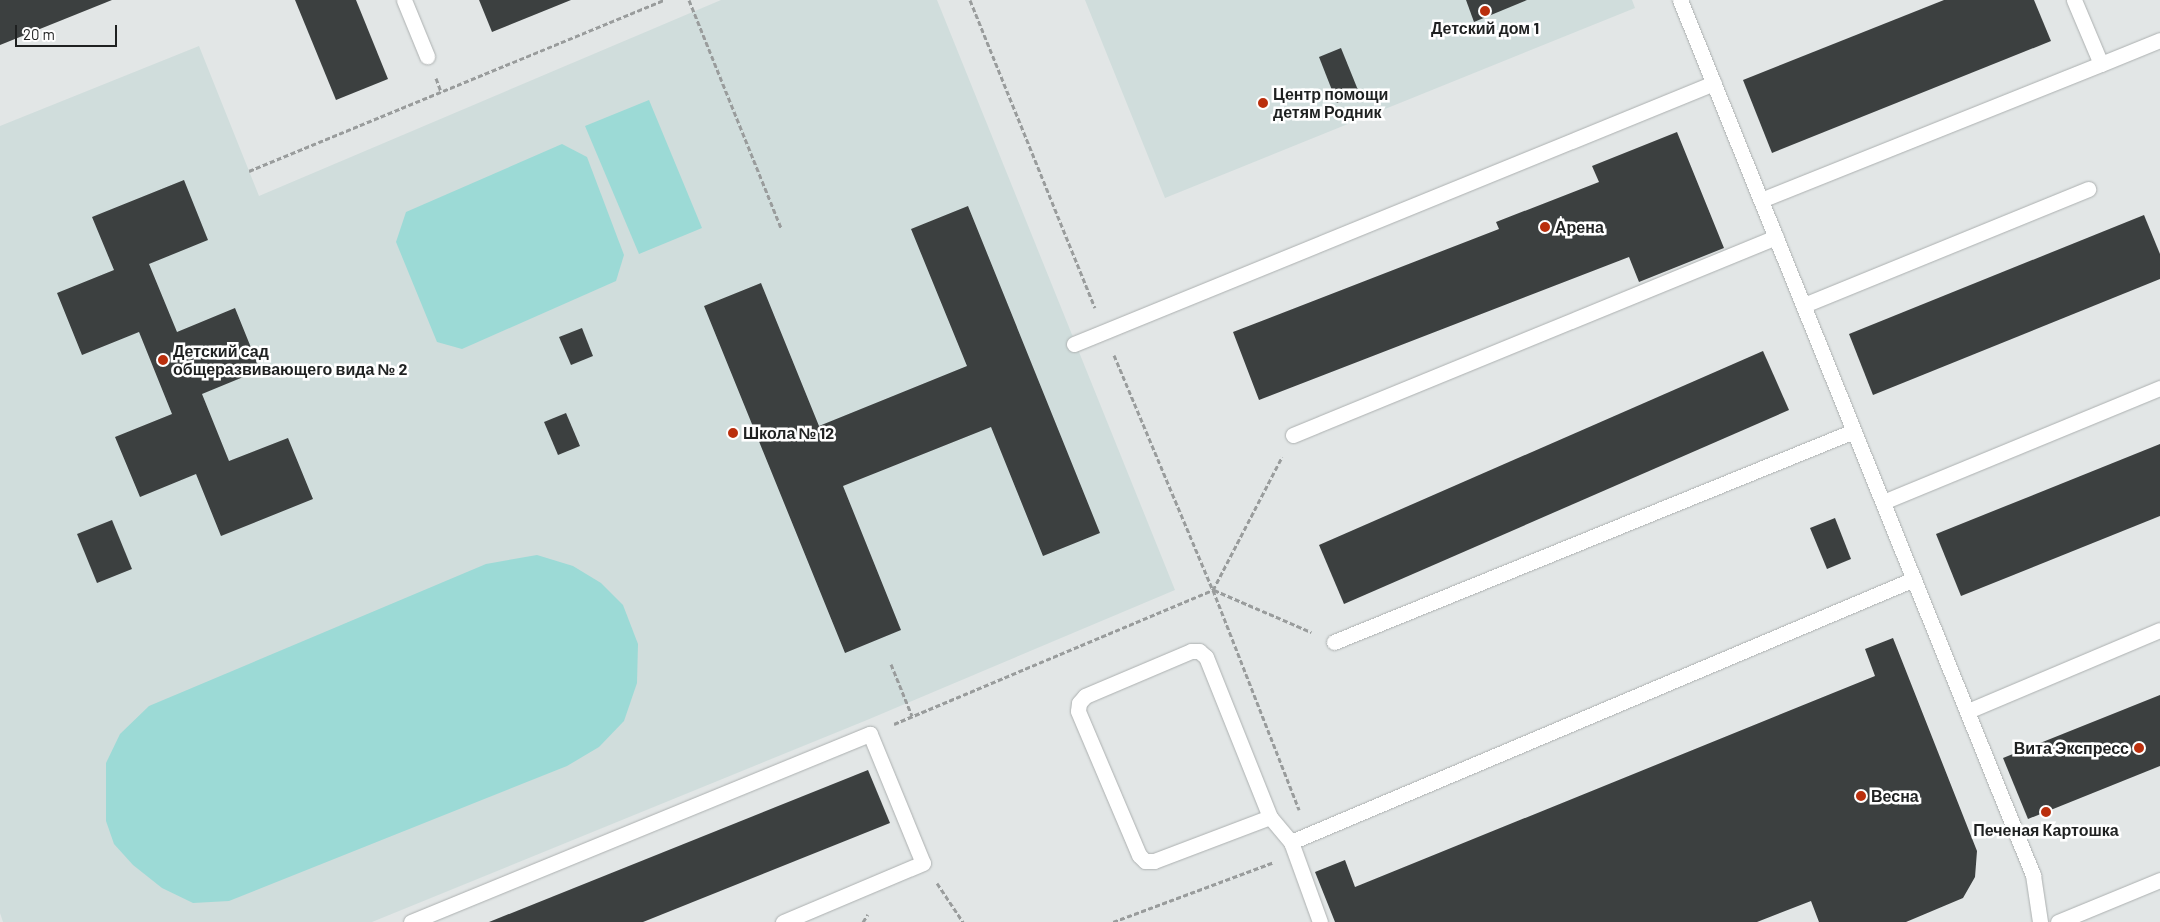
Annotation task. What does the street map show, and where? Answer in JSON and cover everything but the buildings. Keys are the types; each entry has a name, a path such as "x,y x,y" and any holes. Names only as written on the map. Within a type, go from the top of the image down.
{"lane":[{"path":"404,0 427,56"},
{"path":"1680,0 2033,875 2040,922"},
{"path":"2074,0 2101,64"},
{"path":"1761,200 2160,40"},
{"path":"1074,344 1104,330 1714,83"},
{"path":"1804,305 2088,189"},
{"path":"1294,435 1776,237"},
{"path":"1883,502 2160,388"},
{"path":"1334,642 1854,431"},
{"path":"1293,848 1309,835 1914,579"},
{"path":"1968,711 2160,630"},
{"path":"1270,817 1154,861 1144,861 1139,854 1078,712 1079,703 1085,696 1191,652 1199,651 1206,657 1270,817 1293,848 1320,922"},
{"path":"411,922 870,734 923,863 783,922"},
{"path":"2058,922 2157,884"}],"path":[{"path":"249,171 664,0"},
{"path":"689,0 781,228"},
{"path":"970,0 1104,330 1213,590 1309,835"},
{"path":"870,734 1213,590 1294,435"},
{"path":"1213,590 1334,642"},
{"path":"891,664 912,716"},
{"path":"1113,922 1293,848"},
{"path":"923,863 963,922"}],"shaded area":[{"name":"Школа № 12","path":"721,0 937,0 1175,590 867,720 372,922 3,922 0,913 0,126 199,46 259,196"},
{"name":"Центр помощи детям Родник","path":"1085,0 1632,0 1635,8 1165,198"},
{"path":"649,100 702,228 639,254 585,126"},
{"path":"562,144 587,157 624,255 616,281 462,349 437,342 396,242 406,212"},
{"path":"537,555 573,566 601,583 623,605 638,644 637,683 624,721 599,747 567,766 229,901 193,903 162,888 133,865 114,844 106,821 106,763 120,734 149,706 486,564"}],"place":[{"name":"Детский дом 1","path":"1485,11"},
{"name":"Центр помощи детям Родник","path":"1263,103"},
{"name":"Арена","path":"1545,227"},
{"name":"Детский сад общеразвивающего вида № 2","path":"163,360"},
{"name":"Школа № 12","path":"733,433"},
{"name":"Вита Экспресс","path":"2139,748"},
{"name":"Весна","path":"1861,796"},
{"name":"Печеная Картошка","path":"2046,812"}]}
